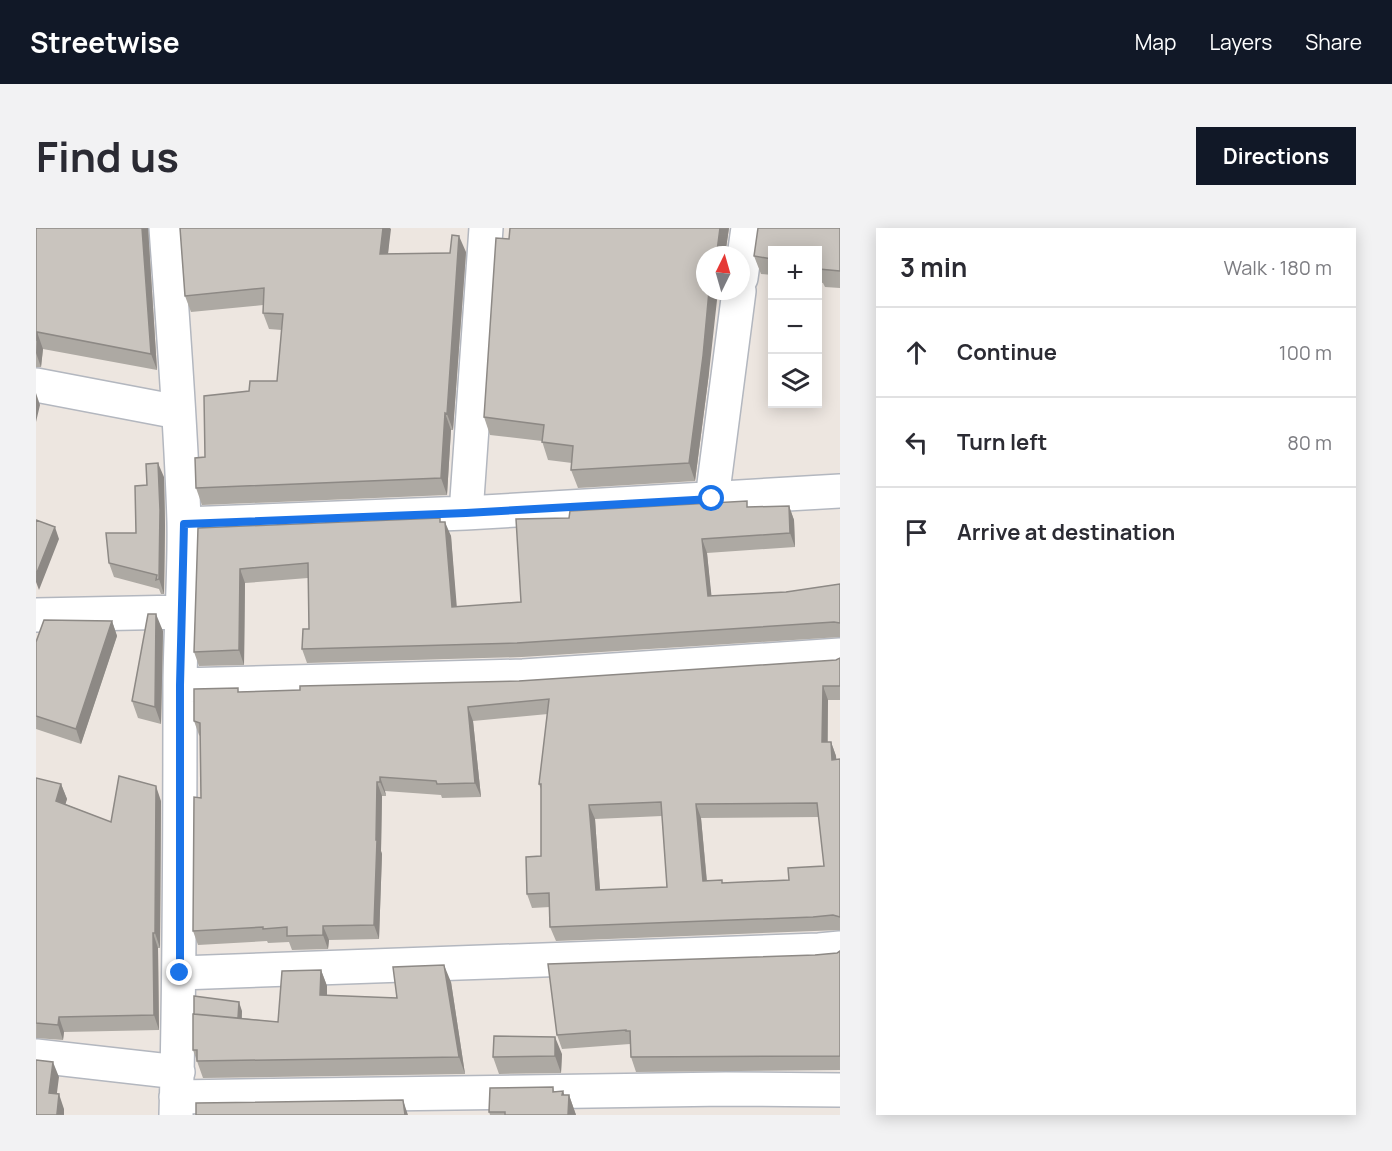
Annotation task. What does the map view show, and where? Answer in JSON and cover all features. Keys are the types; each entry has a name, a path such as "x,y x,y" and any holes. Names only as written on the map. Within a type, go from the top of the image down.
{"street":[{"path":"166,228 184,524 180,685 180,973 177,1095"},
{"path":"466,513 486,228"},
{"path":"745,246 748,228"},
{"path":"712,499 738,300"},
{"path":"36,385 178,412"},
{"path":"184,524 466,513 840,491"},
{"path":"36,615 183,612"},
{"path":"180,685 523,676 840,655"},
{"path":"180,973 819,951 840,948"},
{"path":"36,1056 177,1095 726,1089 840,1090"}],"building":[{"path":"36,228 142,228 151,354 37,332 36,341"},
{"path":"180,228 383,228 380,254 450,253 452,235 459,236 441,478 196,488 195,458 205,457 204,396 249,391 250,381 277,381 283,314 263,313 264,288 185,296"},
{"path":"510,228 720,228 718,246 696,246 696,300 708,300 689,463 571,470 573,446 542,442 544,425 484,417 496,238 509,239"},
{"path":"758,228 840,228 840,271 822,269 822,246 768,246 768,258 754,256"},
{"path":"158,463 159,579 156,580 157,575 109,563 106,533 136,533 135,486 147,485 146,464"},
{"path":"747,501 747,507 789,506 790,533 702,539 708,596 786,592 840,584 840,623 517,643 302,649 303,629 309,629 308,563 240,569 239,650 194,652 198,528 440,518 440,522 445,522 452,607 521,602 516,519 569,518 570,511"},
{"path":"36,520 55,527 36,575"},
{"path":"148,614 156,614 155,707 132,701"},
{"path":"44,620 112,621 76,729 36,716 36,642"},
{"path":"840,658 840,686 823,686 822,742 831,742 832,760 840,759 840,917 833,915 550,927 549,893 527,894 526,857 541,856 541,784 539,784 549,699 468,707 475,783 437,784 436,781 380,777 380,782 377,782 374,925 323,926 323,935 287,936 287,927 193,931 194,797 201,798 200,723 194,721 194,689 238,688 238,692 300,690 300,686 519,681","holes":["661,802 667,887 596,890 589,805","817,803 824,866 788,868 789,880 722,883 722,880 703,881 696,804"]},
{"path":"119,776 156,786 154,1015 59,1017 58,1025 36,1023 36,778 61,784 56,801 111,822"},
{"path":"840,951 840,1056 631,1057 630,1031 557,1035 548,964 815,955"},
{"path":"444,965 459,1057 197,1061 197,1050 193,1050 193,1014 278,1022 282,971 321,970 320,995 397,998 393,967"},
{"path":"194,996 239,1002 238,1018 194,1014"},
{"path":"494,1036 555,1037 555,1056 493,1057"},
{"path":"36,1060 53,1062 49,1093 59,1094 57,1114 62,1115 36,1115"},
{"path":"553,1087 553,1092 563,1091 562,1095 569,1095 568,1115 505,1115 505,1112 489,1112 490,1088"},
{"path":"403,1100 405,1115 196,1115 196,1103"}],"route":[{"path":"180,973 180,685 184,524 466,513 712,499"}]}
